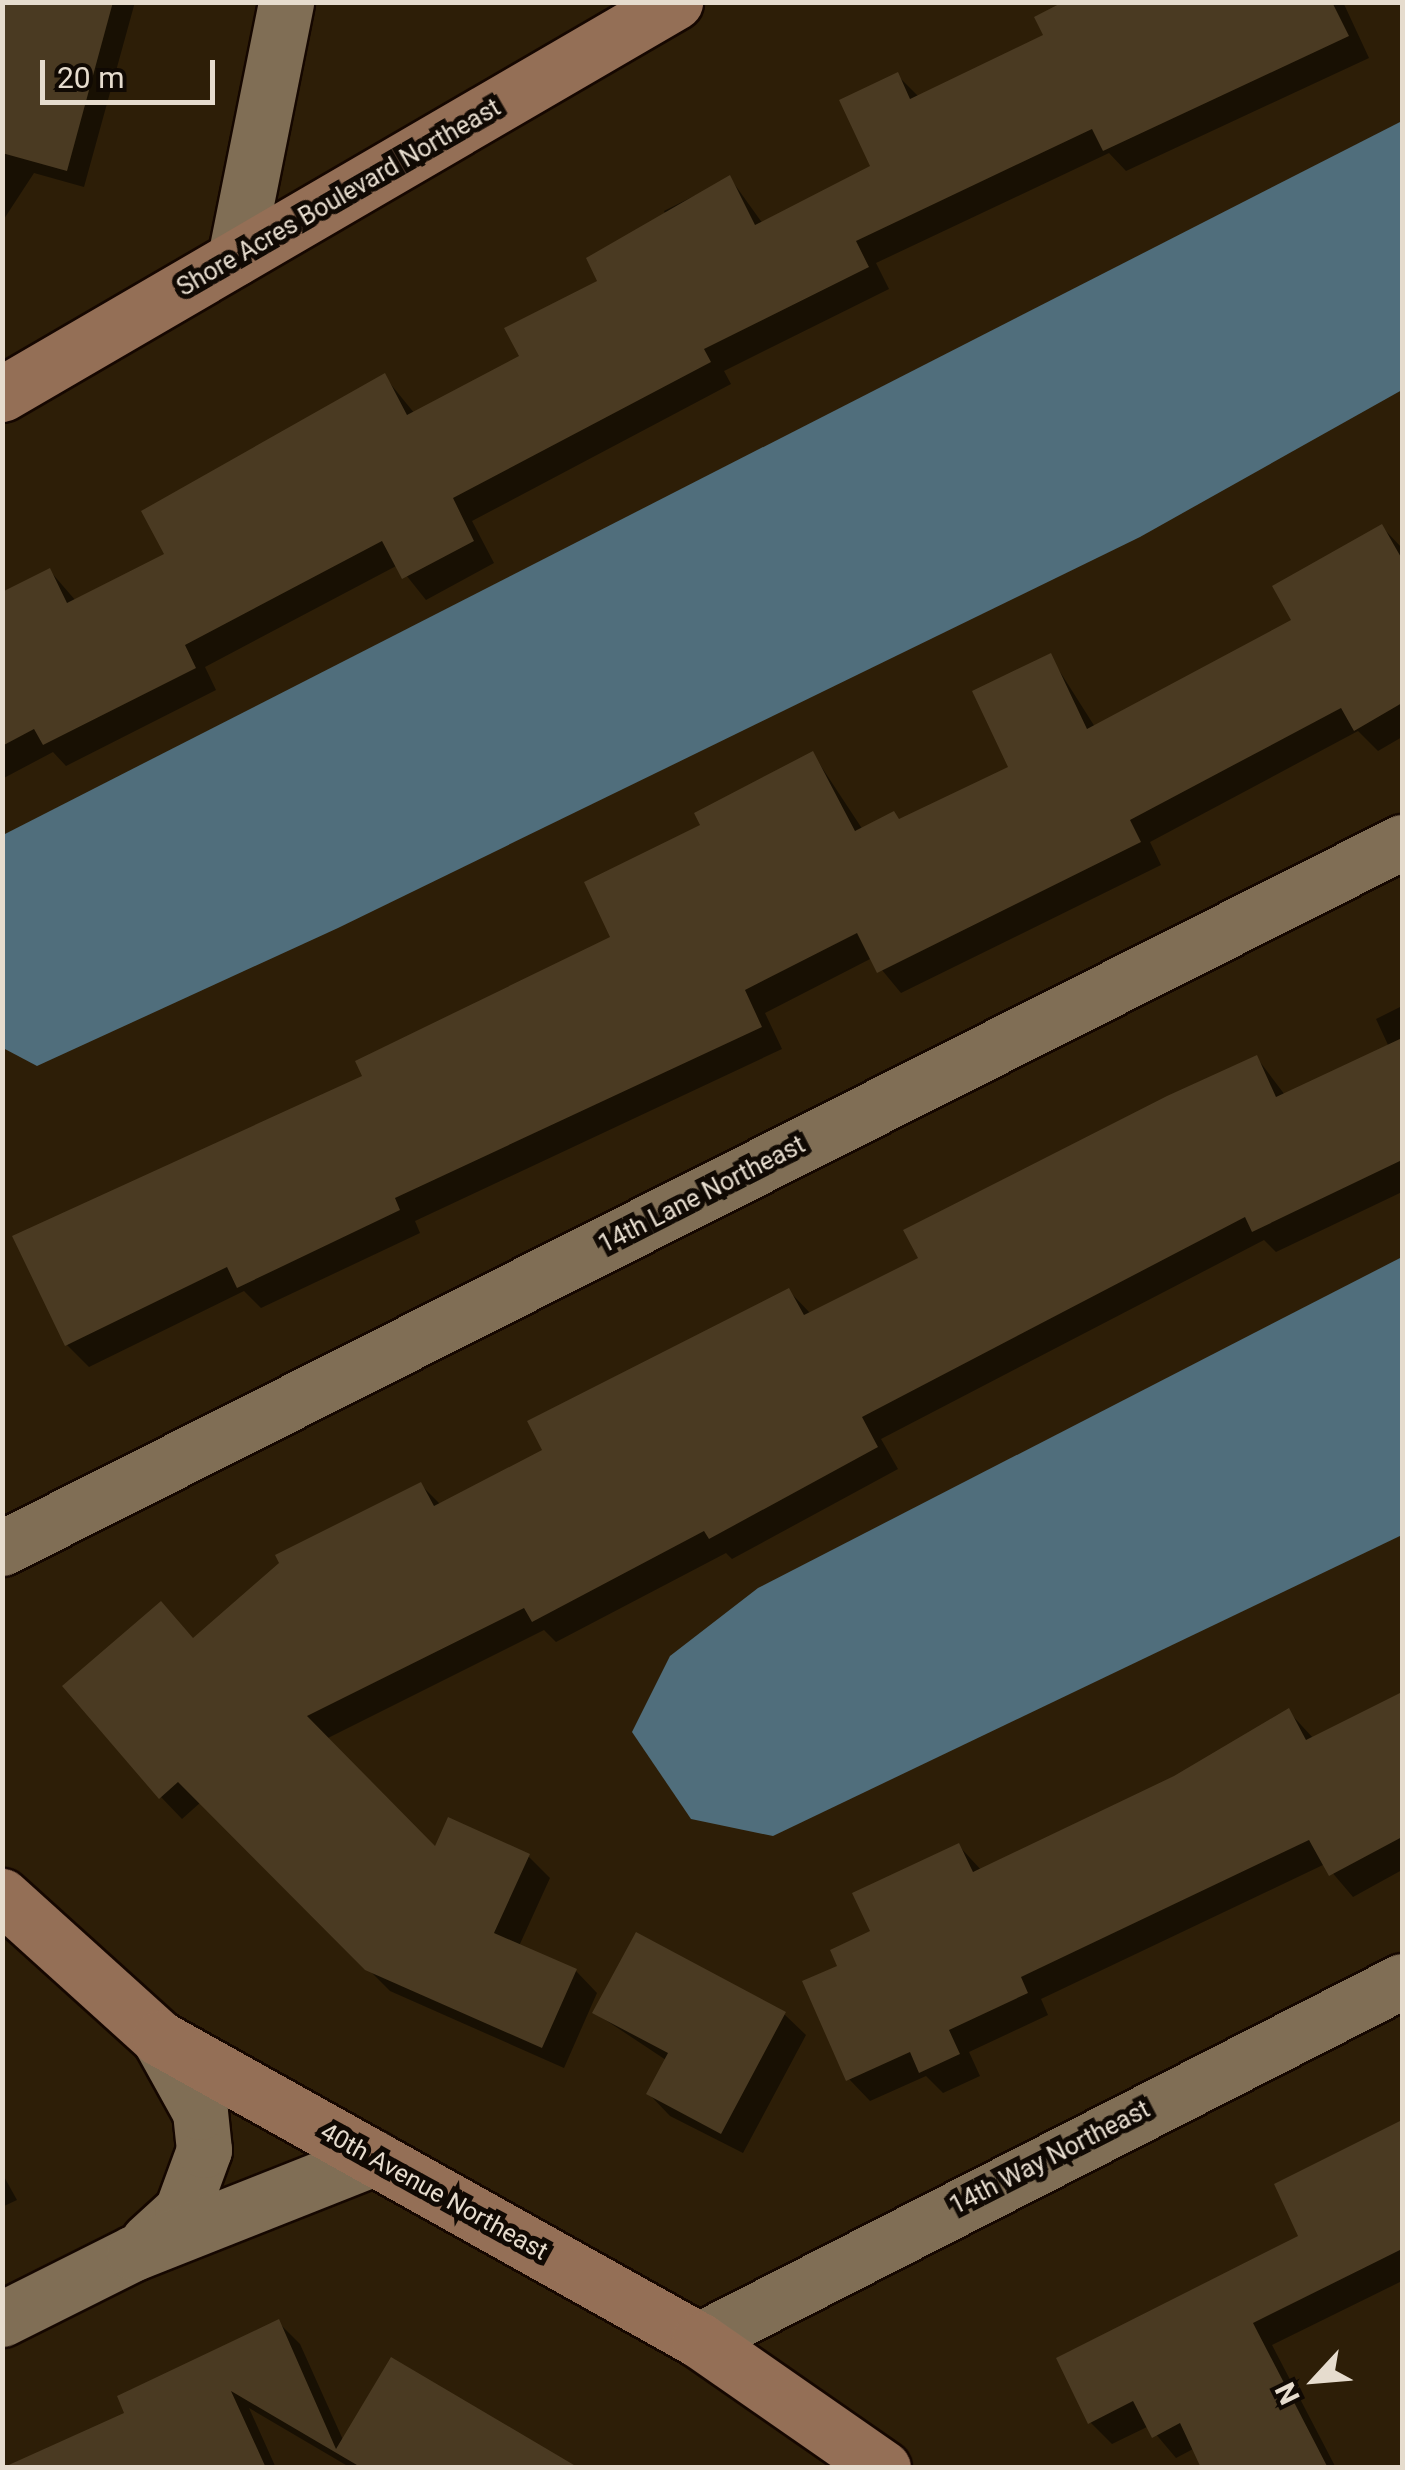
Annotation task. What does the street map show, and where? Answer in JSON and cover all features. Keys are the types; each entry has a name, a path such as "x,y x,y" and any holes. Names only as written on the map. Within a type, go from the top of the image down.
{"street":[{"path":"235,258 286,2"},
{"name":"Shore Acres Boulevard Northeast","path":"2,394 676,2"},
{"name":"14th Lane Northeast","path":"2,1548 1402,842"},
{"name":"40th Avenue Northeast","path":"2,1896 159,2038 700,2340 883,2468"},
{"name":"14th Way Northeast","path":"700,2340 1402,1981"},
{"path":"134,2252 182,2210 204,2150 200,2112 159,2038"},
{"path":"2,2319 134,2252 374,2158"}],"water":[{"path":"1402,121 1402,390 1140,537 338,928 37,1066 3,1048 3,835"},
{"path":"1402,1257 1402,1535 773,1836 691,1819 632,1732 670,1656 758,1588"}],"building":[{"path":"2,2 113,2 67,171 2,153"},
{"path":"1063,2 1332,2 1349,36 1103,151 1092,129 856,241 869,267 704,349 711,362 453,498 474,541 402,579 382,541 185,645 196,668 43,745 34,729 2,746 2,592 50,568 67,603 164,554 141,511 385,373 407,415 519,356 504,328 597,281 586,258 730,175 755,225 870,166 839,100 898,72 910,99 1043,35 1034,17"},
{"path":"1382,524 1402,559 1402,703 1354,731 1341,708 1130,820 1141,842 877,973 857,933 745,990 762,1027 395,1198 400,1210 237,1288 227,1267 65,1346 12,1236 362,1076 355,1061 610,937 584,882 700,825 694,813 813,751 855,831 894,811 899,819 1008,767 972,691 1051,653 1087,729 1291,620 1272,586"},
{"path":"1402,1038 1402,1160 1252,1232 1245,1217 862,1417 878,1447 709,1539 704,1531 532,1622 524,1608 307,1716 435,1846 448,1817 530,1854 494,1933 577,1969 542,2048 365,1970 178,1782 159,1799 62,1686 161,1601 193,1638 279,1563 275,1555 421,1482 434,1506 542,1450 527,1421 789,1288 804,1315 918,1258 903,1230 1167,1096 1257,1055 1276,1097"},
{"path":"1402,1692 1402,1837 1329,1876 1309,1840 1021,1977 1028,1993 949,2030 960,2054 919,2073 910,2052 846,2081 802,1981 837,1966 830,1950 870,1931 852,1893 959,1843 973,1872 1174,1776 1289,1708 1306,1740"},
{"path":"636,1932 786,2012 721,2134 646,2094 668,2053 592,2013"},
{"path":"1402,2120 1402,2249 1253,2323 1328,2468 1201,2468 1180,2423 1152,2438 1133,2401 1088,2424 1056,2358 1298,2236 1274,2184"},
{"path":"279,2319 336,2449 391,2357 579,2468 362,2468 231,2391 266,2468 2,2468 124,2413 117,2396"}]}
